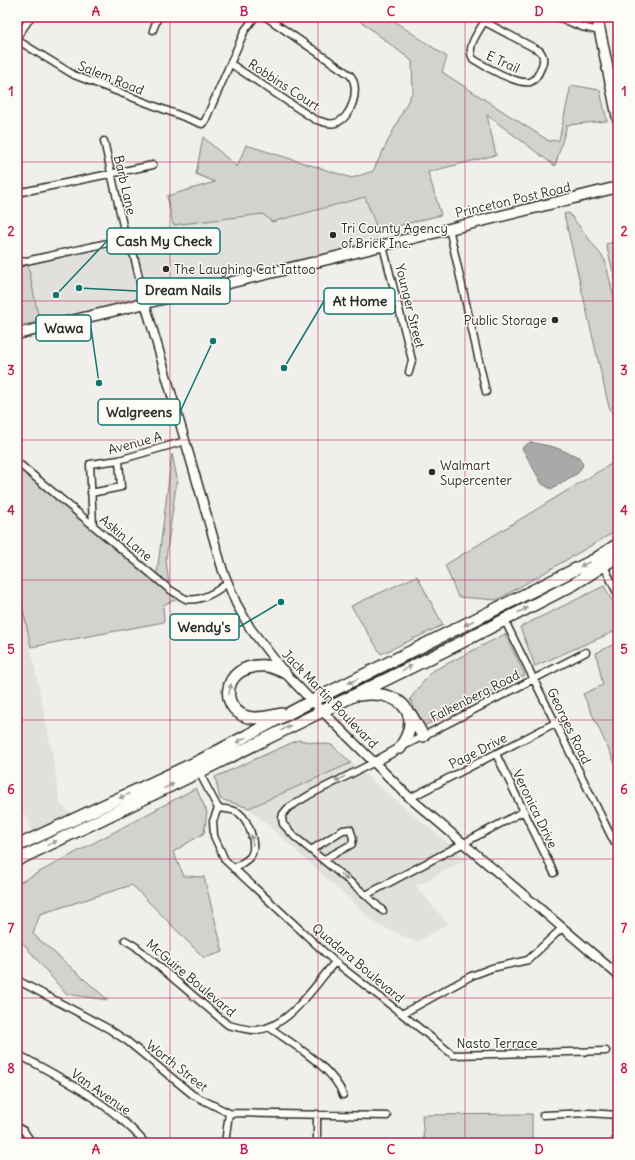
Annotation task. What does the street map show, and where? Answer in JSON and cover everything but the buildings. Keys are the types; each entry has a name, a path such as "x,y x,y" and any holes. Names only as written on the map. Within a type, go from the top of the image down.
{"highway":[{"path":"17,846 201,760 312,701 594,560 618,544"},
{"path":"17,860 199,772 574,584 618,556"},
{"path":"284,672 268,666 241,671 233,679 228,695 230,702 236,708 243,714 252,718 291,712"},
{"path":"347,698 373,693 389,696 400,702 408,710 423,736"},
{"path":"400,748 409,732 410,722 408,710"}],"main road":[{"path":"597,17 618,119"},
{"name":"Princeton Post Road","path":"17,334 383,246 449,228 618,187"}],"street":[{"path":"17,38 31,17"},
{"path":"153,30 158,17"},
{"path":"231,64 245,30 255,17"},
{"name":"Robbins Court","path":"231,64 314,119 328,124 334,124 345,116 351,106 355,94 354,79 266,17"},
{"path":"557,17 582,27 600,31"},
{"name":"E Trail","path":"486,20 540,51 543,55 541,69 534,80 530,82 519,81 473,59 470,51 471,46 486,20"},
{"name":"Salem Road","path":"17,38 74,75 202,124 205,121 231,64"},
{"name":"Barb Lane","path":"104,141 126,239 134,256 145,303"},
{"path":"17,193 153,165"},
{"path":"449,228 486,392"},
{"path":"17,263 126,239"},
{"name":"Younger Street","path":"383,246 412,360 409,372"},
{"name":"Jack Martin Boulevard","path":"145,303 221,563 236,602 250,628 284,672 410,798 462,844 618,975"},
{"name":"Avenue A","path":"91,493 90,464 119,460 185,441"},
{"path":"93,525 91,493 121,487 119,460"},
{"name":"Askin Lane","path":"17,462 169,589 186,599 208,596 228,582"},
{"path":"604,566 618,595"},
{"name":"Georges Road","path":"504,619 614,842"},
{"name":"Falkenberg Road","path":"374,762 586,652"},
{"name":"Page Drive","path":"410,798 555,723"},
{"name":"Veronica Drive","path":"496,754 554,873"},
{"path":"374,762 311,794 288,808 283,814 283,824 295,837 366,895 383,911"},
{"path":"199,772 218,808 238,812 246,821 253,842 253,852 249,859 240,863 234,869"},
{"name":"Quadara Boulevard","path":"218,808 213,821 214,836 225,860 335,962 402,1014 471,976 492,968 528,960 562,928"},
{"path":"366,895 524,811"},
{"path":"312,850 343,830 350,830 353,838 352,844 324,860"},
{"name":"McGuire Boulevard","path":"125,940 135,946 228,1025 255,1030 269,1027 292,1013 335,962"},
{"name":"Worth Street","path":"18,983 109,1029 127,1040 193,1095 208,1104 229,1113 387,1116"},
{"name":"Nasto Terrace","path":"402,1014 453,1055 606,1052"},
{"path":"269,1027 322,1067 334,1080 343,1095"},
{"name":"Van Avenue","path":"17,1054 40,1065 113,1112 134,1130 145,1143"},
{"path":"225,1143 229,1113"},
{"path":"317,1114 317,1143"},
{"path":"543,1115 617,1115 616,1143"},
{"path":"17,1127 24,1131 32,1143"}],"shaded area":[{"path":"355,17 388,17 447,57 442,72 549,141 559,140 571,85 600,90 607,121 567,125 555,166 487,115 496,155 428,172 441,215 378,231 365,197 272,222 263,214 173,225 167,196 215,182 196,174 203,137 237,167 246,145 352,178 373,171 413,91 412,61"},
{"path":"365,197 383,246 17,334 17,264 123,243 134,255 133,235 173,225 264,214 272,222"},
{"path":"569,213 605,260 618,315 618,422 609,407 564,214"},
{"path":"618,241 618,291 606,244"},
{"path":"28,265 38,315 34,323 17,326 17,268"},
{"path":"530,442 554,447 579,457 583,465 578,473 551,489 542,484 522,448"},
{"path":"172,454 177,478 166,559 170,593 180,598 163,605 164,622 31,647 17,581 17,463 156,581"},
{"path":"611,464 618,475 618,530 497,600 458,597 445,565"},
{"path":"417,576 443,625 381,654 351,606"},
{"path":"17,581 52,752 60,803 72,815 31,835 29,819 17,808"},
{"path":"604,586 618,611 618,630 535,666 520,627"},
{"path":"505,634 525,675 424,726 410,699 431,672"},
{"path":"618,642 618,770 583,694 603,685 596,653"},
{"path":"298,740 332,745 351,763 249,808 220,799 215,777"},
{"path":"351,763 467,859 416,886 448,924 416,942 377,924 249,808"},
{"path":"196,788 207,812 204,833 173,852 184,876 204,877 223,952 204,958 132,885 40,914 33,934 108,1000 66,994 17,936 17,884"},
{"path":"532,1114 532,1143 424,1143 422,1115"}],"place":[{"name":"Tri County Agency of Brick Inc.","path":"333,235"},
{"name":"The Laughing Cat Tattoo","path":"166,269"},
{"name":"Dream Nails","path":"79,288"},
{"name":"Cash My Check","path":"56,295"},
{"name":"Public Storage","path":"555,320"},
{"name":"Walgreens","path":"213,341"},
{"name":"At Home","path":"284,368"},
{"name":"Wawa","path":"99,383"},
{"name":"Walmart Supercenter","path":"432,472"},
{"name":"Wendy's","path":"281,602"}]}
